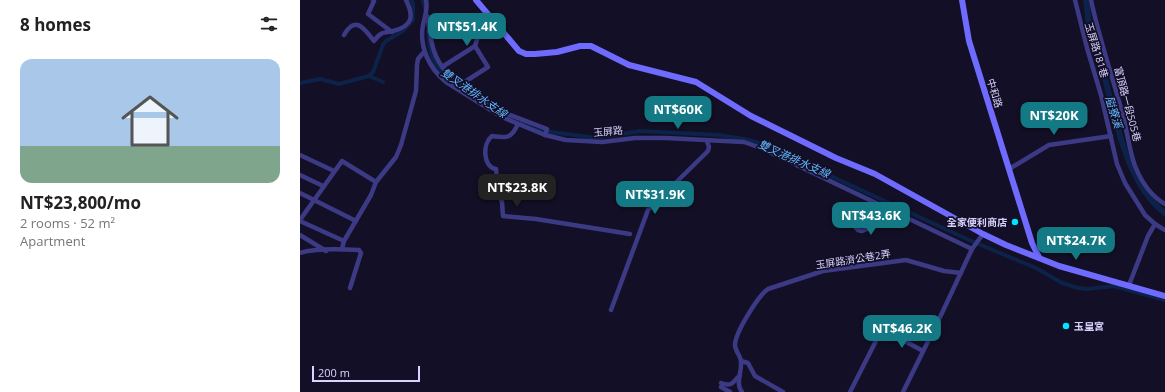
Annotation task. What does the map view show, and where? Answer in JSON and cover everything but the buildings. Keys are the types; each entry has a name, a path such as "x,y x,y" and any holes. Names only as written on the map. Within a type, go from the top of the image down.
{"street":[{"path":"373,0 374,1 368,14 392,32"},
{"path":"344,35 353,24 364,30 374,41 381,34 392,32 407,24 411,20 412,15 406,0"},
{"name":"玉屏路","path":"426,0 427,15 423,25 424,52 438,76 502,117 545,135 566,140 585,142 602,142 635,138 744,142 761,148 972,249"},
{"path":"476,0 519,51 526,54 536,54 557,52 580,46 591,46 628,65 696,82 752,116 836,158 875,174 983,234 1059,266 1165,296"},
{"name":"中和路","path":"962,0 970,41 1008,169 1032,243 1039,258"},
{"name":"玉屏路181巷","path":"1075,0 1087,48 1102,95 1117,164 1125,183 1145,215 1165,230"},
{"name":"富頂路一段505巷","path":"1091,0 1099,37 1123,114 1135,166 1145,185 1165,204"},
{"path":"427,15 434,55 442,67 502,112 547,130 545,135"},
{"path":"442,67 475,46 480,30 492,18"},
{"path":"423,30 454,34"},
{"path":"463,83 488,67 475,46"},
{"name":"玉屏路","path":"342,249 344,241 371,195 376,182 396,157 416,91 418,59 424,52"},
{"path":"518,124 513,133 508,137 503,138 492,136 485,145 488,165 491,168 496,169 498,191 502,202 503,216 536,219 630,234"},
{"path":"1008,169 1049,145 1111,136"},
{"path":"611,310 648,210 708,151 709,147 706,141"},
{"path":"300,155 334,171"},
{"path":"344,241 300,221 313,200 342,161 376,182"},
{"path":"300,175 323,186"},
{"path":"300,193 356,222"},
{"path":"847,218 858,230 862,231 879,224 892,210"},
{"path":"1128,285 1148,236 1155,224"},
{"path":"903,392 972,249 983,234"},
{"path":"300,235 326,250"},
{"path":"300,253 307,251 342,249 359,250 361,253 350,288"},
{"name":"玉屏路濟公巷2弄","path":"742,392 738,384 741,361 736,348 736,341 751,309 761,295 772,287 823,271 906,260 944,271 961,273"},
{"path":"850,392 882,331 886,331 923,351"},
{"path":"741,361 748,363 755,376 783,392"},
{"path":"730,392 721,385 730,385 740,375"}],"waterway":[{"path":"369,76 373,72 383,45 386,41 403,31 413,20 413,3 411,0"},
{"name":"雙叉港排水支線","path":"423,0 425,9"},
{"name":"隘寮溪","path":"1086,0 1091,36 1103,69 1124,150 1141,186 1152,201 1165,213"},
{"name":"雙叉港排水支線","path":"428,32 431,54 435,64 442,73 485,104 511,119"},
{"path":"300,83 320,79 339,84 369,76 383,82"},
{"name":"雙叉港排水支線","path":"521,123 544,131 596,138 640,131 718,135 757,142 969,240 1036,268 1062,283 1087,289 1114,286 1165,300"}],"place":[{"name":"全家便利商店","path":"1015,222"},
{"name":"玉皇宮","path":"1066,326"}]}
